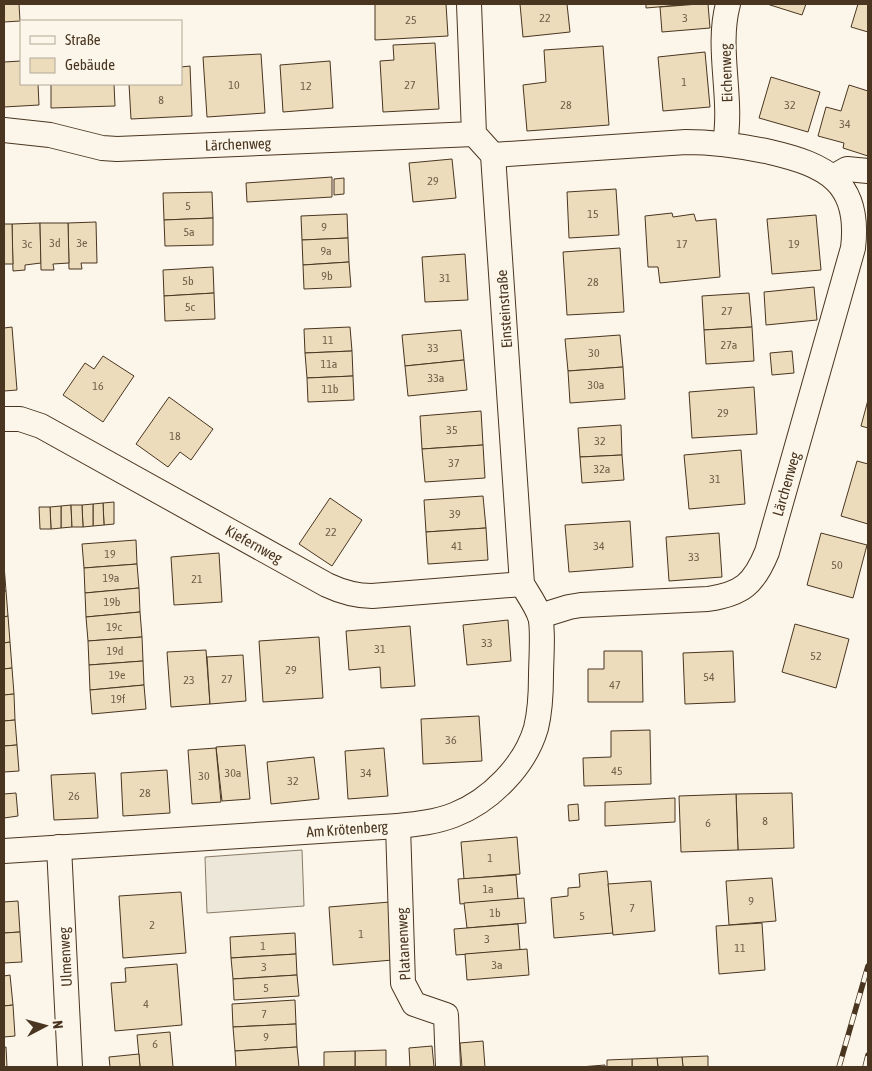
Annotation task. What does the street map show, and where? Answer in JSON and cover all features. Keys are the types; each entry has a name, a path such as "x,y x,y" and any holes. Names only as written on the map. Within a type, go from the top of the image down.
{"street":[{"path":"469,4 474,134 493,155"},
{"name":"Eichenweg","path":"725,143 728,114 724,37 728,4"},
{"name":"Lärchenweg","path":"4,130 50,135 102,148 117,149 474,134"},
{"name":"Lärchenweg","path":"493,155 686,142 725,143 744,146 800,160 821,169 833,177 842,188 851,209 854,231 853,248 767,552 760,568 744,587 735,593 723,597 581,605 540,616"},
{"name":"Einsteinstraße","path":"493,155 522,584 540,616"},
{"path":"833,177 846,170 868,171"},
{"name":"Kiefernweg","path":"4,419 26,420 40,426 327,585 346,593 372,596 522,584"},
{"name":"Am Krötenberg","path":"4,851 398,826 441,819 469,808 496,788 520,760 536,728 539,710 542,649 540,616"},
{"name":"Platanenweg","path":"398,826 403,983 414,1004 446,1015 448,1067"},
{"name":"Ulmenweg","path":"59,847 70,1067"}],"shaded area":[{"path":"302,850 304,906 207,913 205,857"}],"building":[{"path":"4,4 19,4 20,21 4,22"},
{"path":"375,4 446,4 448,36 375,40"},
{"path":"520,4 567,4 570,32 523,37"},
{"path":"646,4 692,4 646,8"},
{"path":"708,4 710,28 662,32 660,7"},
{"path":"767,4 806,4 802,15"},
{"path":"858,4 868,4 868,32 851,27"},
{"path":"435,43 439,109 383,112 380,61 394,60 393,45"},
{"path":"603,46 609,125 527,131 523,85 546,82 544,50"},
{"path":"705,52 710,107 663,111 658,57"},
{"path":"261,54 265,113 207,117 203,57"},
{"path":"20,61 20,85 38,85 39,105 4,107 4,62"},
{"path":"330,61 333,108 283,112 280,65"},
{"path":"190,66 192,116 131,119 129,85 182,85 182,67"},
{"path":"771,77 820,92 808,132 759,118"},
{"path":"51,85 114,85 115,106 51,108"},
{"path":"849,85 868,91 868,156 843,148 844,143 818,136 826,107 841,111"},
{"path":"452,159 456,198 413,202 409,163"},
{"path":"332,177 332,197 247,202 246,183"},
{"path":"344,178 344,194 334,195 334,179"},
{"path":"616,189 619,235 569,238 567,192"},
{"path":"212,192 213,218 164,220 163,193"},
{"path":"672,213 673,217 694,214 696,221 716,219 720,277 660,283 658,267 648,267 645,216"},
{"path":"347,214 348,238 302,240 301,216"},
{"path":"816,215 821,270 772,274 767,219"},
{"path":"213,218 213,245 165,246 164,220"},
{"path":"96,222 97,263 81,263 82,269 69,269 68,223"},
{"path":"40,223 41,263 25,265 25,270 13,271 12,224"},
{"path":"40,223 68,223 69,263 53,264 54,270 41,270"},
{"path":"4,224 12,224 13,264 4,264"},
{"path":"348,238 349,262 303,265 302,240"},
{"path":"620,248 624,312 567,315 563,252"},
{"path":"465,254 468,300 425,302 422,257"},
{"path":"349,262 351,287 304,289 303,265"},
{"path":"213,267 214,293 164,296 163,270"},
{"path":"814,287 817,320 766,325 764,292"},
{"path":"214,293 215,319 165,321 164,296"},
{"path":"749,293 752,327 704,330 702,296"},
{"path":"12,327 17,390 4,391 4,328"},
{"path":"350,327 352,351 305,353 304,329"},
{"path":"752,327 754,361 706,364 704,330"},
{"path":"461,330 464,360 405,366 402,335"},
{"path":"620,335 623,367 568,371 565,339"},
{"path":"352,351 353,376 307,378 305,353"},
{"path":"792,351 794,373 772,375 770,353"},
{"path":"103,356 134,376 103,422 63,395 85,363 94,369"},
{"path":"464,360 467,390 408,396 405,366"},
{"path":"623,367 625,399 570,403 568,371"},
{"path":"353,376 354,400 308,402 307,378"},
{"path":"754,387 757,434 692,438 689,392"},
{"path":"169,397 213,429 191,460 180,452 168,467 136,444"},
{"path":"868,400 868,428 861,426"},
{"path":"481,411 483,445 422,449 420,416"},
{"path":"621,425 622,455 580,457 578,428"},
{"path":"483,445 485,478 425,482 422,449"},
{"path":"741,450 745,504 689,509 684,455"},
{"path":"622,455 624,480 582,483 580,457"},
{"path":"857,461 868,464 868,524 841,516"},
{"path":"483,496 486,528 426,532 424,500"},
{"path":"330,498 362,520 332,566 299,544"},
{"path":"114,502 114,524 104,525 103,503"},
{"path":"103,503 104,525 93,526 93,504"},
{"path":"93,504 93,526 83,527 82,505"},
{"path":"71,505 72,527 61,528 61,506"},
{"path":"71,505 82,505 83,527 72,527"},
{"path":"61,506 61,528 51,529 50,507"},
{"path":"39,507 50,507 51,529 40,529"},
{"path":"630,521 633,567 569,572 565,525"},
{"path":"486,528 488,560 428,564 426,532"},
{"path":"719,533 722,577 669,581 666,537"},
{"path":"821,533 867,545 853,598 807,585"},
{"path":"136,540 137,564 84,568 82,544"},
{"path":"219,553 222,602 174,605 171,557"},
{"path":"137,564 139,588 85,593 84,568"},
{"path":"4,565 6,591 4,591"},
{"path":"139,588 140,612 86,617 85,593"},
{"path":"4,591 6,591 8,616 4,617"},
{"path":"140,612 142,637 88,641 86,617"},
{"path":"8,616 10,642 4,643 4,617"},
{"path":"508,620 511,661 467,665 463,625"},
{"path":"795,624 849,639 836,688 782,672"},
{"path":"410,626 415,686 381,688 380,667 349,670 346,631"},
{"path":"142,637 143,661 89,665 88,641"},
{"path":"319,637 323,698 263,702 259,641"},
{"path":"10,642 12,668 4,669 4,643"},
{"path":"206,650 210,704 171,707 167,652"},
{"path":"604,651 642,651 643,702 588,702 588,669 604,669"},
{"path":"733,651 735,702 685,704 683,653"},
{"path":"243,655 246,701 210,704 207,657"},
{"path":"143,661 144,685 90,690 89,665"},
{"path":"12,668 14,694 4,695 4,669"},
{"path":"144,685 146,709 92,714 90,690"},
{"path":"14,694 15,720 4,721 4,695"},
{"path":"479,716 482,761 423,764 421,719"},
{"path":"15,720 17,745 4,746 4,721"},
{"path":"650,730 651,784 584,786 583,758 611,757 611,731"},
{"path":"17,745 19,771 4,772 4,746"},
{"path":"245,745 250,799 222,801 216,747"},
{"path":"216,748 221,802 192,804 188,750"},
{"path":"384,748 388,796 348,799 345,751"},
{"path":"314,757 319,799 271,804 267,762"},
{"path":"167,770 170,813 123,816 121,773"},
{"path":"95,773 98,818 54,820 51,775"},
{"path":"16,793 18,816 4,818 4,794"},
{"path":"792,793 794,848 738,850 736,794"},
{"path":"736,794 738,850 681,852 679,796"},
{"path":"675,798 675,822 605,826 605,802"},
{"path":"578,804 579,820 569,821 568,805"},
{"path":"517,837 520,874 464,879 461,842"},
{"path":"607,871 613,933 554,938 551,898 568,896 568,888 580,887 579,874"},
{"path":"516,875 518,899 460,904 458,879"},
{"path":"772,878 776,921 729,925 726,881"},
{"path":"651,881 655,931 613,935 608,884"},
{"path":"181,892 186,953 123,958 119,896"},
{"path":"524,898 526,923 467,928 464,903"},
{"path":"18,901 20,932 4,933 4,902"},
{"path":"390,902 393,960 333,965 329,907"},
{"path":"762,923 765,970 719,974 716,926"},
{"path":"518,924 520,950 456,955 454,929"},
{"path":"20,932 22,962 4,963 4,933"},
{"path":"295,933 296,954 231,958 230,937"},
{"path":"527,949 529,975 467,980 465,954"},
{"path":"296,954 297,975 233,979 231,958"},
{"path":"177,964 182,1025 115,1031 111,983 126,982 125,968"},
{"path":"10,975 13,1005 4,1006 4,976"},
{"path":"297,975 299,996 234,1000 233,979"},
{"path":"295,1000 296,1024 233,1027 232,1004"},
{"path":"13,1005 15,1036 4,1037 4,1006"},
{"path":"296,1024 297,1047 235,1051 233,1027"},
{"path":"170,1032 173,1067 140,1067 137,1035"},
{"path":"483,1041 485,1067 462,1067 460,1043"},
{"path":"432,1046 434,1067 410,1067 409,1048"},
{"path":"4,1047 6,1047 7,1067 4,1067"},
{"path":"297,1047 299,1067 236,1067 235,1051"},
{"path":"386,1050 386,1067 355,1067 355,1051"},
{"path":"355,1051 355,1067 324,1067 324,1052"},
{"path":"139,1054 140,1067 110,1067 109,1057"},
{"path":"708,1056 708,1067 683,1067 682,1057"},
{"path":"682,1057 683,1067 658,1067 657,1058"},
{"path":"657,1058 658,1067 632,1067 632,1059"},
{"path":"632,1059 632,1067 607,1067 607,1060"},
{"path":"605,1065 605,1067 580,1067"}],"railway":[{"path":"839,1067 868,966"},
{"path":"865,1067 868,1055"}]}
